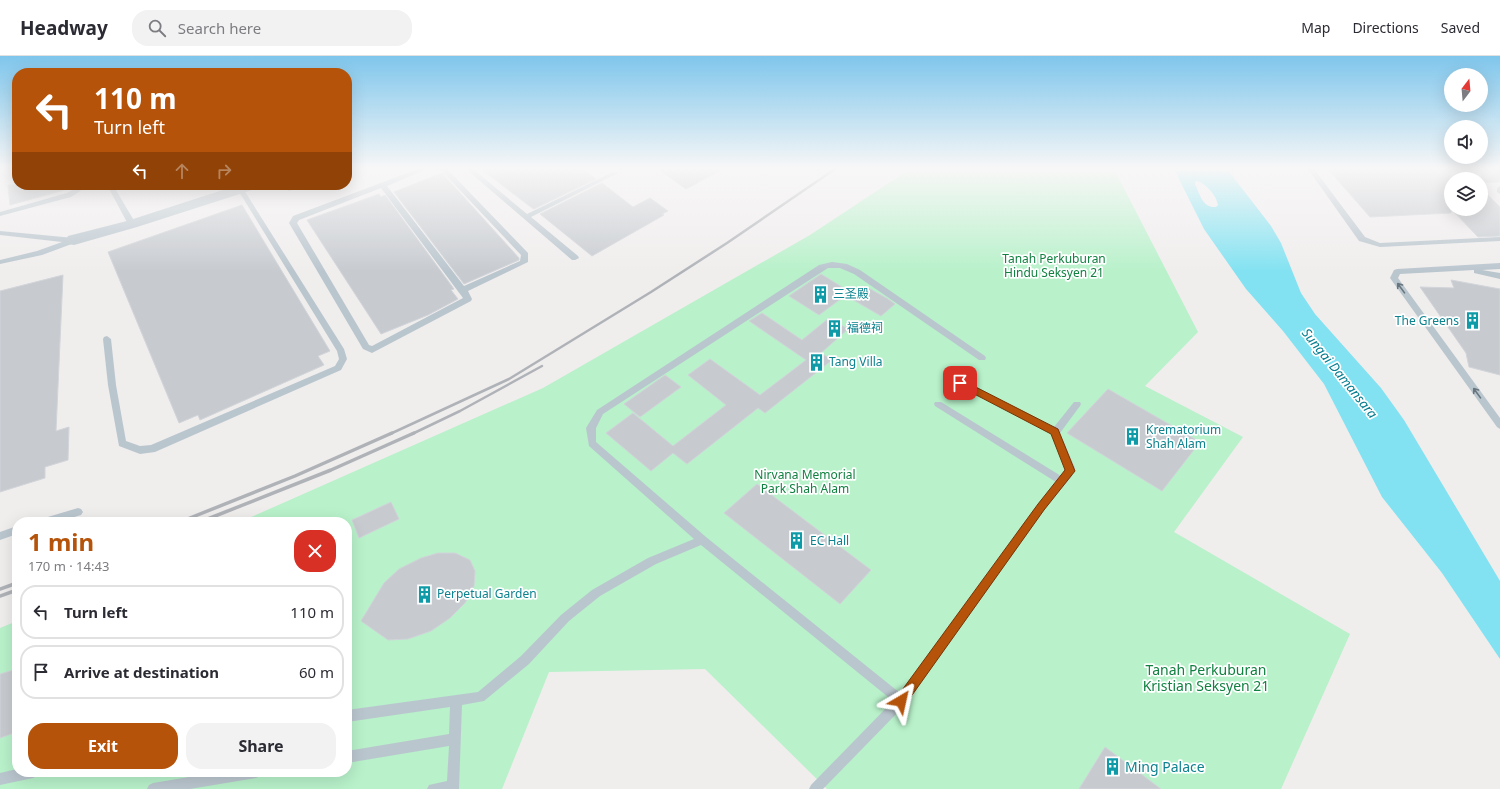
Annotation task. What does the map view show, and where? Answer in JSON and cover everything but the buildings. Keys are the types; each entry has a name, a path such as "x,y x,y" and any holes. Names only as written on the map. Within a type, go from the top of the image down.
{"street":[{"path":"74,240 132,224 197,203"}],"lane":[{"path":"0,214 39,203"},
{"path":"120,203 132,224"},
{"path":"107,339 112,385 122,443 140,450 152,449 338,368 343,359 341,351 256,203"},
{"path":"335,203 296,218 294,223 366,347 372,350 468,299 463,290 397,203"},
{"path":"463,290 524,262 525,255 476,203"},
{"path":"510,203 575,258"},
{"path":"526,217 552,203"},
{"path":"1335,203 1362,239 1370,243 1380,245 1500,239"},
{"path":"0,233 74,240"},
{"path":"0,262 39,253 74,240"},
{"path":"901,701 702,540 592,443 591,428 600,412 816,272 833,264 843,265 857,272 982,358"},
{"path":"1500,266 1397,272 1394,278 1500,425"},
{"path":"1466,269 1500,276"},
{"path":"816,789 901,701 1041,507 1069,473 1070,468 1055,432 960,383"},
{"path":"938,404 1062,481"},
{"path":"1055,432 1078,404"},
{"path":"61,517 78,512"},
{"path":"0,536 12,532"},
{"path":"352,715 480,697 525,660 565,618 596,593 652,561 702,540"},
{"path":"433,789 453,787 456,701"},
{"path":"352,756 454,739"},
{"path":"0,779 12,777"},
{"path":"154,789 226,777"}],"green space":[{"name":"Nirvana Memorial Park Shah Alam","path":"858,203 1132,203 1198,332 1145,386 1243,437 1174,532 1350,634 1281,789 827,789 705,669 549,672 502,789 0,789 0,628 12,623 12,777 352,777 352,517 251,517 543,388 810,235"}],"water":[{"name":"Sungai Damansara","path":"1191,203 1205,203 1211,207 1216,207 1218,203 1253,203 1271,226 1281,243 1301,293 1315,314 1381,388 1404,420 1500,581 1500,659 1442,573 1382,497 1324,384 1283,331 1246,289 1204,229"}],"railway":[{"path":"390,434 509,379 651,292 785,203"},
{"path":"412,434 460,411 542,366"},
{"path":"192,517 295,476 392,433"},
{"path":"213,517 331,470 414,433"},
{"path":"0,589 12,585"},
{"path":"0,596 12,592"}],"place":[{"name":"三圣殿","path":"820,294"},
{"name":"The Greens","path":"1472,321"},
{"name":"福德祠","path":"834,328"},
{"name":"Tang Villa","path":"816,362"},
{"name":"Krematorium Shah Alam","path":"1133,437"},
{"name":"EC Hall","path":"797,541"},
{"name":"Perpetual Garden","path":"424,594"},
{"name":"Ming Palace","path":"1112,767"}],"route":[{"path":"901,701 1041,507 1070,471 1055,432 960,383"}],"park label":[{"name":"Tanah Perkuburan Hindu Seksyen 21","path":"1054,266"},
{"name":"Tanah Perkuburan Kristian Seksyen 21","path":"1206,678"}]}
